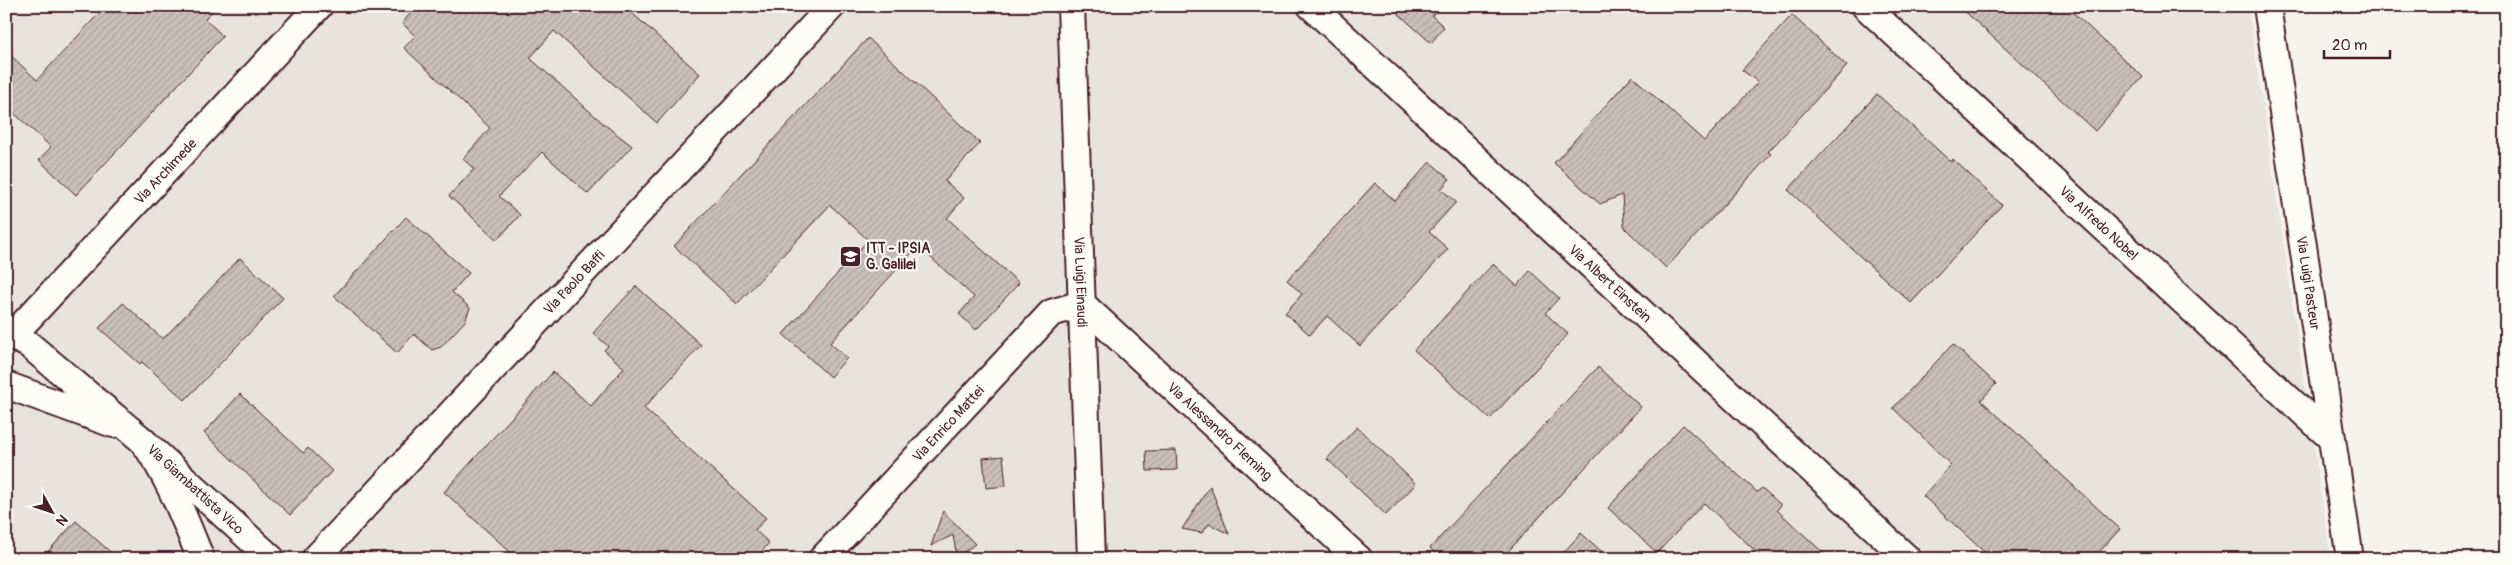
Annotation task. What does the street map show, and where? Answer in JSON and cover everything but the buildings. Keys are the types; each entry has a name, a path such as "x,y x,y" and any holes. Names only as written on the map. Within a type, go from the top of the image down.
{"street":[{"name":"Via Archimede","path":"9,335 319,6"},
{"name":"Via Paolo Baffi","path":"315,559 832,6"},
{"name":"Via Luigi Einaudi","path":"1071,6 1091,559"},
{"name":"Via Albert Einstein","path":"1311,6 1908,559"},
{"name":"Via Alfredo Nobel","path":"1865,6 2332,439"},
{"name":"Via Luigi Pasteur","path":"2266,6 2350,559"},
{"name":"Via Enrico Mattei","path":"822,559 1051,313 1082,304"},
{"name":"Via Alessandro Fleming","path":"1082,304 1359,559"},
{"name":"Via Giambattista Vico","path":"9,335 28,344 137,436 272,559"},
{"name":"Via Giambattista Vico","path":"6,385 137,436 156,460 175,495 202,559"}],"shaded area":[{"path":"6,6 2248,6 2331,559 6,559"}],"place":[{"name":"ITT - IPSIA G. Galilei","path":"850,256"}]}
